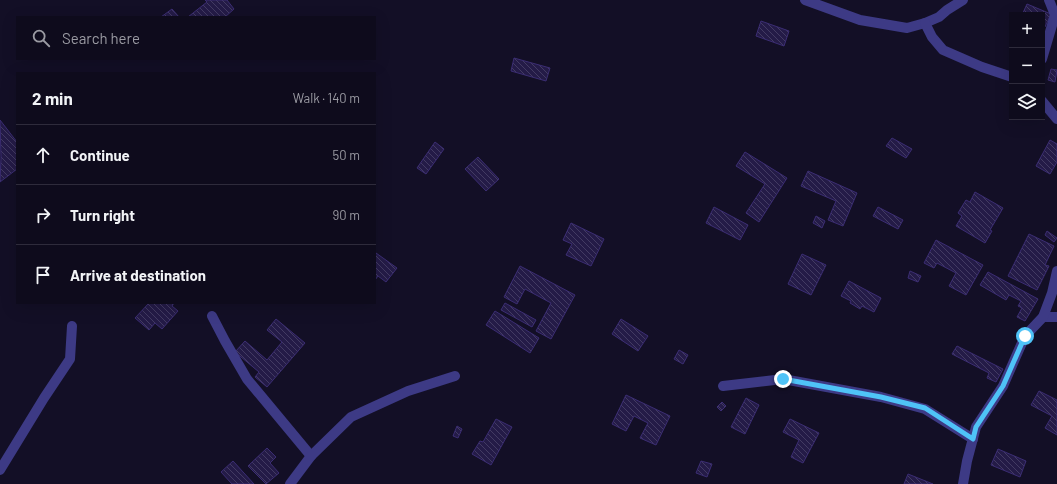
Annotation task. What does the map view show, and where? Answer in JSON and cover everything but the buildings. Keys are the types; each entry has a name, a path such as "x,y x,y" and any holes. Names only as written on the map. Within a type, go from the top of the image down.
{"street":[{"path":"805,0 860,20 907,28 939,17 963,0"},
{"path":"1045,49 1055,15 1048,0"},
{"path":"925,23 932,37 944,50 982,67 1009,76"},
{"path":"1045,105 1057,119"},
{"path":"963,484 967,461 976,427 1003,386 1025,336 1043,317 1052,293 1057,271"},
{"path":"212,316 247,379 311,456"},
{"path":"1043,317 1057,317"},
{"path":"0,470 70,359 72,326"},
{"path":"290,484 311,456 351,417 408,391 455,376"},
{"path":"723,386 783,379 881,397 925,408 973,439"}],"route":[{"path":"783,379 881,397 925,408 973,439 976,427 1003,386 1025,336"}]}
